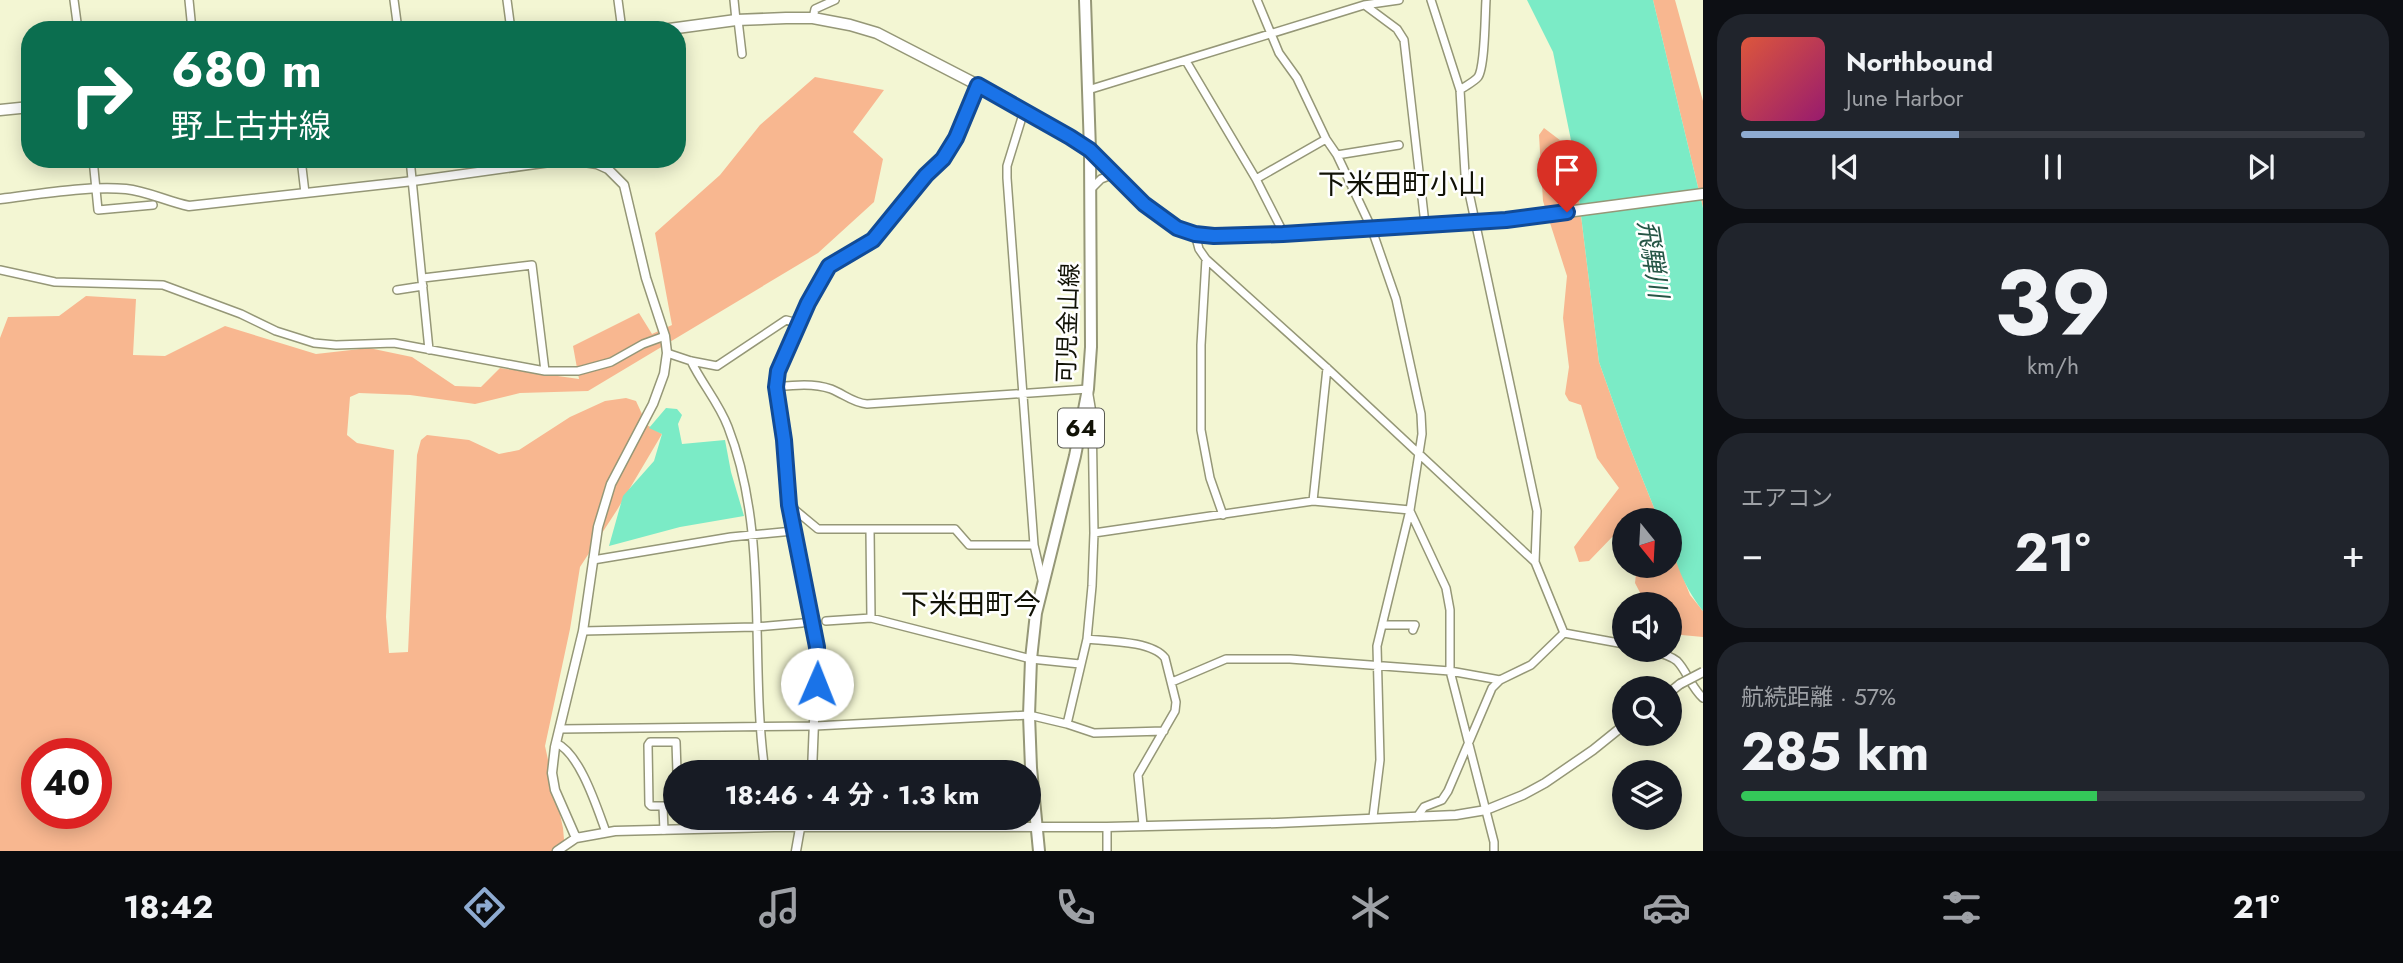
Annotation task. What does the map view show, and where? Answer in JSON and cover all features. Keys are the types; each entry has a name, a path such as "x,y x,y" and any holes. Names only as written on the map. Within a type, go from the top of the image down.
{"main road":[{"name":"可児金山線","path":"1032,760 1029,715 1036,613 1075,456 1088,389 1091,333 1090,150 1085,0"},
{"path":"686,27 737,20 813,18 877,33 978,85 1090,150 1144,204 1177,228 1195,234 1283,234 1506,220 1703,194"},
{"path":"0,110 21,108"},
{"name":"可児金山線","path":"1037,830 1039,851"}],"street":[{"path":"74,0 77,21"},
{"path":"189,0 191,21"},
{"path":"394,0 397,21"},
{"path":"507,0 510,21"},
{"path":"618,0 621,21"},
{"path":"734,0 742,54"},
{"path":"813,18 815,9 835,0"},
{"path":"1257,0 1279,53 1297,78 1371,227 1396,299 1421,414 1422,434 1410,510 1377,646 1380,760 1373,817"},
{"path":"1088,90 1186,61 1363,2 1399,0"},
{"path":"1431,0 1460,90 1463,158 1474,220 1537,511 1535,562 1564,633"},
{"path":"1460,90 1478,76 1481,68 1486,0"},
{"path":"1363,2 1397,29 1404,40 1425,224"},
{"path":"1186,61 1256,179 1283,234"},
{"path":"813,760 817,647 789,505 784,440 776,387 778,371 800,319 829,266 873,240 926,175 943,159 956,138 978,85"},
{"path":"1024,111 1007,166 1007,178 1034,545 1043,588"},
{"path":"1256,179 1326,139"},
{"path":"1337,155 1399,145"},
{"path":"94,168 98,210 153,205"},
{"path":"302,168 305,193"},
{"path":"411,168 429,349"},
{"path":"0,199 97,188 129,189 189,206 507,168"},
{"path":"576,838 555,790 552,773 556,743 583,631 597,527 611,484 653,404 664,374 667,353 665,336 646,278 624,185 606,168"},
{"path":"1090,190 1101,179 1114,174"},
{"path":"1195,234 1199,249 1206,259 1535,562"},
{"path":"1206,259 1201,430 1210,478 1223,515"},
{"path":"397,290 423,282 532,265 545,371"},
{"path":"0,270 55,282 163,285 241,314 276,331 314,342 336,345 394,343 545,371 579,371 611,362 643,344 665,336"},
{"path":"667,353 717,366 786,320 794,322 800,319"},
{"path":"691,361 728,427 741,472 753,535 755,627 764,760"},
{"path":"1313,501 1327,368"},
{"path":"776,387 802,384 821,386 858,403 867,404 1088,389 1092,413 1092,586 1087,639 1067,724"},
{"path":"1094,533 1313,501 1410,510"},
{"path":"789,505 818,529 955,529 969,545 1034,545"},
{"path":"1410,510 1446,588 1450,610 1450,671 1469,739 1494,851"},
{"path":"870,530 871,618"},
{"path":"593,559 793,531"},
{"path":"826,621 871,618 1031,659 1080,664"},
{"path":"583,631 755,627 802,623"},
{"path":"1382,625 1415,625 1413,630"},
{"path":"1564,633 1612,643"},
{"path":"1417,817 1424,807 1442,800 1448,791 1492,688 1500,680 1531,665 1564,633"},
{"path":"1087,639 1132,643 1161,652 1166,658 1176,702 1175,711 1138,775 1143,825"},
{"path":"1172,682 1226,659 1290,659 1450,671 1500,680"},
{"path":"1678,662 1692,688 1703,698"},
{"path":"1682,683 1703,671"},
{"path":"560,729 815,726 1029,715 1094,733 1164,731"},
{"path":"1041,828 1277,823 1456,815 1486,810 1545,783 1612,734"},
{"path":"663,807 649,804 648,745 676,742 677,760"},
{"path":"556,743 565,747 589,789 606,832"},
{"path":"1107,827 1107,851"},
{"path":"557,851 576,838 606,832 664,830"},
{"path":"796,851 800,830"}],"shaded area":[{"path":"1653,0 1675,0 1703,101 1703,208"},
{"path":"815,77 884,90 853,132 883,159 874,202 818,253 588,391 520,393 475,404 410,395 359,393 350,397 347,435 357,443 394,450 386,617 389,653 408,652 417,455 421,440 427,435 469,440 499,454 519,450 570,417 605,401 626,398 636,401 647,425 662,434 580,567 545,746 563,828 565,851 0,851 0,338 8,317 59,316 86,296 136,299 133,355 165,356 225,326 316,354 369,348 412,357 455,386 481,387 500,368 579,379 573,346 639,313 652,334 672,325 655,233 720,175 760,125"},
{"path":"1544,128 1573,150 1599,362 1654,508 1612,508 1612,537 1589,561 1579,562 1574,547 1619,488 1597,458 1581,405 1569,401 1565,394 1569,367 1563,318 1567,276 1543,201 1539,135"},
{"path":"1682,575 1690,595 1703,611 1703,637 1682,635 1682,592 1640,592 1636,578 1682,578"}],"water":[{"name":"飛騨川","path":"1527,0 1653,0 1703,208 1703,611 1682,575 1682,508 1654,508 1599,362 1573,150 1553,52"},
{"path":"666,408 677,409 682,415 678,424 682,444 725,440 744,516 680,527 609,546 623,496 654,461 662,434 649,428"}],"district":[{"name":"下米田町小山","path":"1402,184"},
{"name":"下米田町今","path":"971,604"}],"route":[{"path":"817,684 817,647 789,505 784,440 776,387 778,371 800,319 829,266 873,240 926,175 943,159 956,138 978,85 1090,150 1144,204 1180,230 1195,234 1283,234 1506,220 1567,212"}]}
